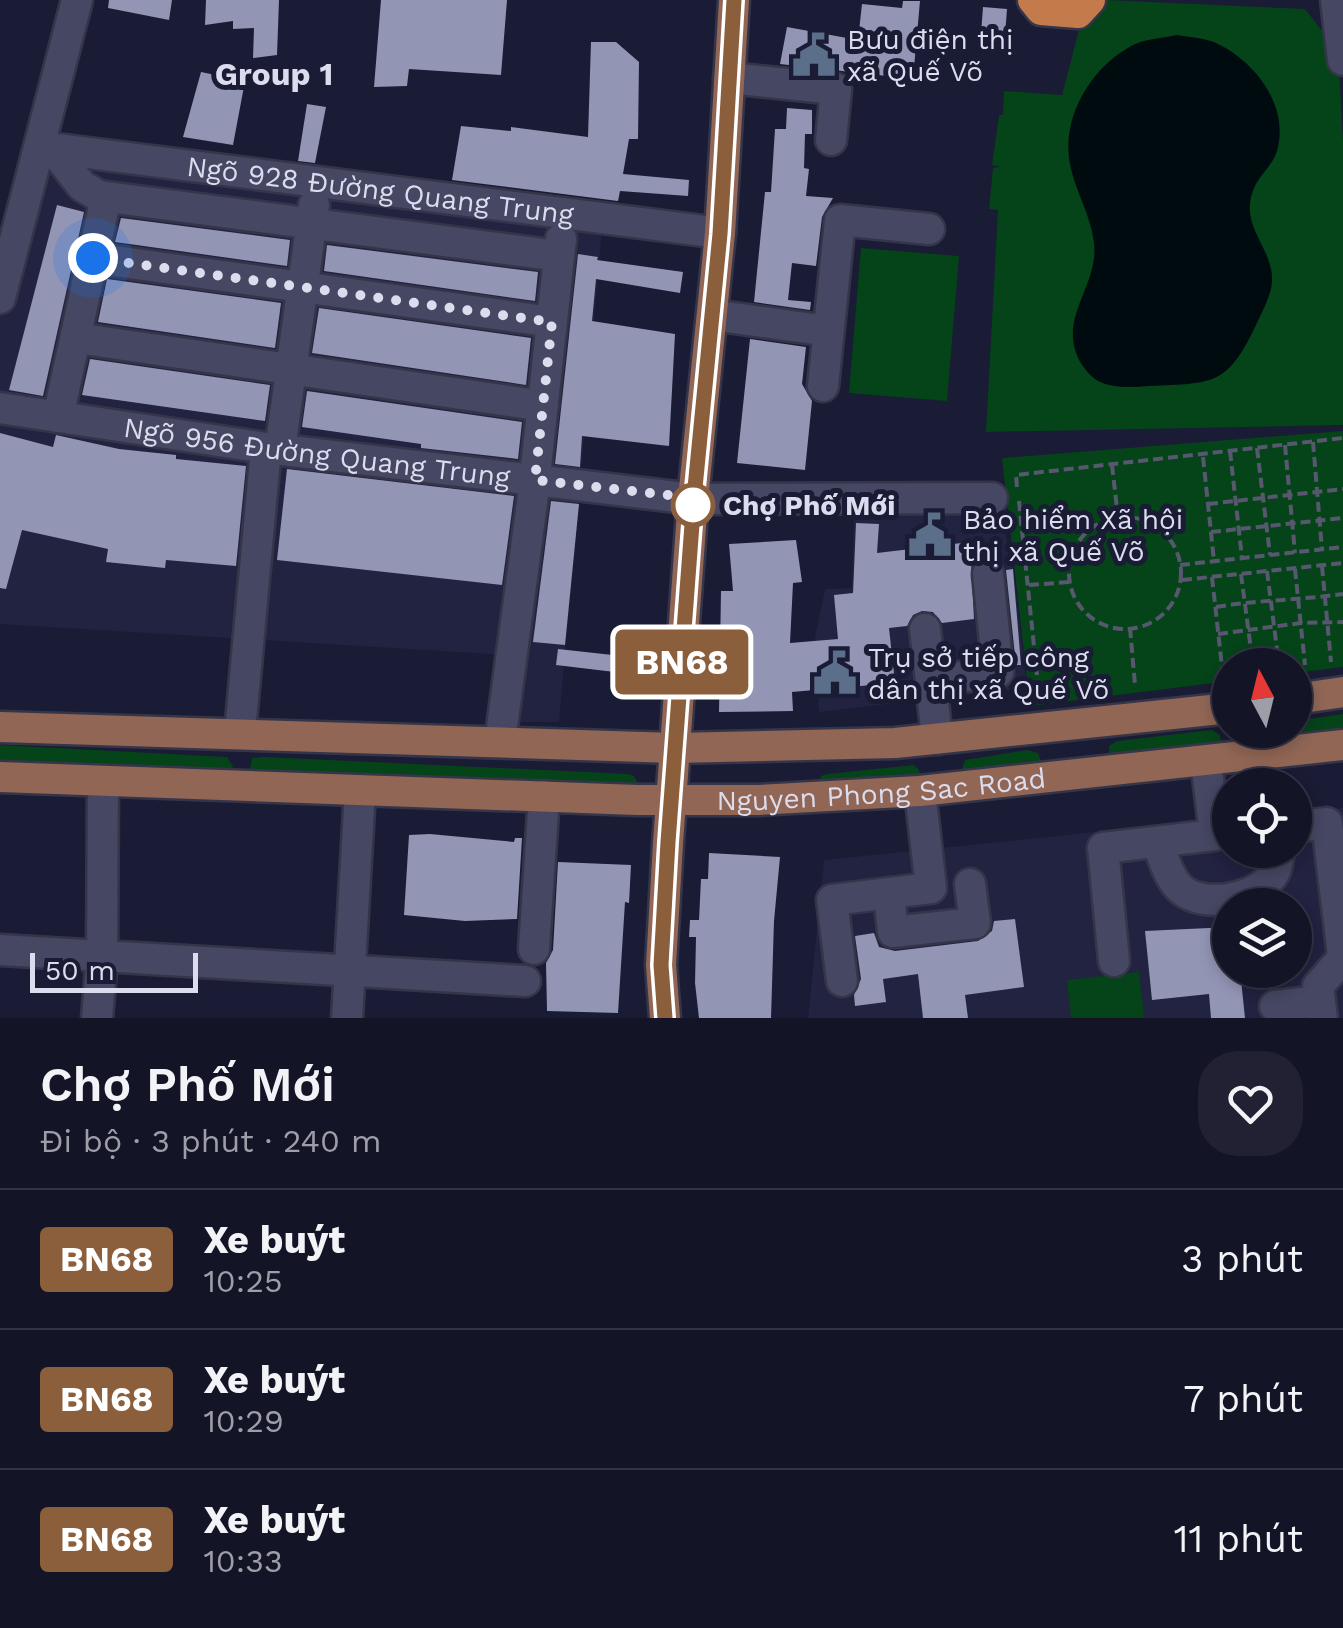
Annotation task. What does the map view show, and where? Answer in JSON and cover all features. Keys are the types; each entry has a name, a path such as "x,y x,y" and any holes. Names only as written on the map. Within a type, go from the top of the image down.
{"highway":[{"path":"1034,0 1041,10 1078,13 1090,0"}],"main road":[{"path":"665,1018 661,965 672,799 694,498 720,234 734,0"},
{"path":"1312,697 1343,692"},
{"name":"Nguyen Phong Sac Road","path":"0,727 676,748 895,743 1212,710"},
{"path":"1071,726 1078,776"},
{"path":"240,732 240,787"},
{"path":"932,790 937,739"},
{"name":"Nguyen Phong Sac Road","path":"0,777 360,791 759,800 932,790 1343,745"}],"street":[{"path":"0,298 10,219 47,147 77,0"},
{"path":"1336,0 1343,60"},
{"path":"729,78 836,88 831,140"},
{"path":"47,147 82,186 106,197 560,256"},
{"name":"Ngõ 928 Đường Quang Trung","path":"47,147 720,234"},
{"path":"240,732 273,449 291,369 318,182"},
{"path":"58,417 106,197"},
{"path":"500,742 535,480 564,214"},
{"path":"822,386 840,220 929,229"},
{"path":"93,258 552,322"},
{"path":"712,314 828,331"},
{"path":"76,338 543,406"},
{"name":"Ngõ 956 Đường Quang Trung","path":"0,408 273,449 694,498 992,498"},
{"path":"931,682 998,672 988,574"},
{"path":"925,629 937,739"},
{"path":"1206,761 1212,789"},
{"path":"97,1018 102,956 103,782"},
{"path":"932,790 931,888 936,927"},
{"path":"347,1018 360,791"},
{"path":"534,949 544,796"},
{"path":"1275,1006 1321,1009 1318,986 1343,958 1327,823 1312,824"},
{"path":"1114,962 1102,848 1212,836"},
{"path":"1157,842 1178,886 1184,893 1202,898 1251,893 1275,868"},
{"path":"842,982 832,900 888,893 931,888 984,883 976,923 893,932 888,893"},
{"path":"0,950 525,981"}],"path":[{"path":"1039,695 1016,475 1343,438"},
{"path":"1313,442 1322,550"},
{"path":"1285,444 1295,552"},
{"path":"1257,448 1270,555"},
{"path":"1230,451 1242,558"},
{"path":"1203,454 1214,561"},
{"path":"1112,465 1118,517"},
{"path":"1208,504 1343,489"},
{"path":"1118,517 1141,519 1156,526 1172,543 1180,565 1182,580 1164,613 1148,624 1130,628 1109,626 1090,617 1077,602 1070,582 1070,560 1080,540 1096,524 1118,517"},
{"path":"1211,532 1343,518"},
{"path":"1180,565 1343,547"},
{"path":"1182,580 1343,564"},
{"path":"1322,566 1331,662"},
{"path":"1295,568 1303,648"},
{"path":"1267,571 1275,648"},
{"path":"1241,574 1252,648"},
{"path":"1212,577 1220,648"},
{"path":"1028,585 1070,582"},
{"path":"1216,607 1343,594"},
{"path":"1218,634 1272,630 1301,623 1343,622"},
{"path":"1130,628 1135,685"}],"shaded area":[{"path":"1177,35 1210,41 1229,50 1255,72 1273,101 1280,134 1277,151 1255,187 1250,204 1252,224 1272,271 1271,287 1246,345 1227,370 1216,377 1189,384 1110,385 1086,371 1073,343 1076,314 1091,273 1094,243 1070,164 1070,129 1082,95 1104,66 1133,45"},
{"path":"37,159 602,228 559,722 518,722 523,656 0,624 0,307"},
{"path":"1002,501 1027,688 819,712 815,637 825,589 852,588 854,505"},
{"path":"1343,808 1343,1018 808,1018 824,860 1212,820 1212,868 1312,868 1312,811"}],"green space":[{"path":"1106,0 1305,9 1338,51 1343,140 1343,425 986,432 998,210 989,209 993,168 1000,167 992,165 1004,91 1062,95 1084,11"},
{"path":"861,248 959,256 947,401 849,393"},
{"path":"1343,431 1343,667 1312,671 1312,648 1212,648 1212,683 1030,706 1002,458"},
{"path":"1343,714 1343,737 1312,738 1312,719"},
{"path":"1212,730 1212,747 1109,758 1109,746 1117,741"},
{"path":"0,745 227,757 233,767 231,771 0,764"},
{"path":"1027,750 1038,753 1042,764 961,772 965,760"},
{"path":"252,758 628,774 638,784 636,788 249,774"},
{"path":"914,765 920,778 818,785 821,776 827,774"},
{"path":"1139,972 1144,1018 1071,1018 1067,980"}],"building":[{"path":"109,0 172,0 169,20 108,8"},
{"path":"206,0 279,0 277,55 253,58 254,28 233,29 233,21 205,25"},
{"path":"381,0 507,0 501,75 409,69 407,86 374,87"},
{"path":"903,1 920,1 913,79 780,64 787,27 858,40 862,4 902,8"},
{"path":"983,7 1007,9 1005,36 981,34"},
{"path":"591,42 616,42 639,62 638,139 629,139 623,174 689,180 688,196 620,191 618,201 452,180 461,126 511,131 511,127 588,137"},
{"path":"201,72 245,81 233,145 183,137"},
{"path":"307,104 326,107 315,163 298,161"},
{"path":"787,108 812,110 812,134 805,134 804,168 809,169 806,196 833,198 822,217 816,266 792,263 788,300 811,302 810,310 754,302 765,192 771,192 775,129 786,129"},
{"path":"57,205 84,212 43,396 9,390"},
{"path":"121,218 290,240 287,266 115,242"},
{"path":"327,245 538,272 535,301 324,271"},
{"path":"578,254 683,272 680,293 596,279 592,321 675,334 669,446 582,436 580,467 555,464"},
{"path":"107,279 281,303 275,348 98,322"},
{"path":"319,308 531,338 526,385 312,353"},
{"path":"750,339 806,347 802,384 812,401 805,470 737,463"},
{"path":"90,359 270,385 265,421 82,395"},
{"path":"307,391 522,422 518,459 421,448 421,444 302,427"},
{"path":"0,433 53,447 56,435 119,449 176,455 176,459 246,466 236,566 166,560 165,568 106,562 108,549 22,530 6,589 0,588"},
{"path":"287,469 514,496 502,585 277,560"},
{"path":"551,501 579,504 565,645 533,642"},
{"path":"856,523 879,524 877,553 970,542 974,619 942,623 933,612 922,611 913,615 907,626 889,628 895,683 792,692 793,711 719,712 721,591 733,591 729,544 796,540 802,582 793,583 790,643 838,639 834,595 853,593"},
{"path":"1013,569 1021,665 1016,665 1006,570"},
{"path":"558,649 649,659 648,676 556,665"},
{"path":"409,835 514,842 515,838 522,838 517,919 465,921 404,915"},
{"path":"709,853 780,857 771,1018 699,1018 696,937 689,937 690,920 699,920 701,879 708,879"},
{"path":"558,862 631,865 618,1013 547,1011 546,963 553,950"},
{"path":"1015,919 1024,987 965,995 968,1018 923,1018 918,974 883,979 886,1002 855,1006 854,995 861,979 855,936 874,933 879,947 895,951 978,941 992,931 994,921"},
{"path":"1212,928 1212,988 1242,988 1245,1018 1211,1018 1209,994 1152,1000 1145,931"}],"bus line":[{"name":"BN68","path":"665,1018 661,965 668,842 694,498 720,234 734,0"}],"place":[{"name":"Bưu điện thị xã Quế Võ","path":"814,55"},
{"name":"Chợ Phố Mới","path":"693,505"},
{"name":"Bảo hiểm Xã hội thị xã Quế Võ","path":"930,535"},
{"name":"Trụ sở tiếp công dân thị xã Quế Võ","path":"835,673"}],"district":[{"name":"Group 1","path":"274,74"}],"route":[{"path":"93,258 552,322 535,480 694,498 693,505"}]}
